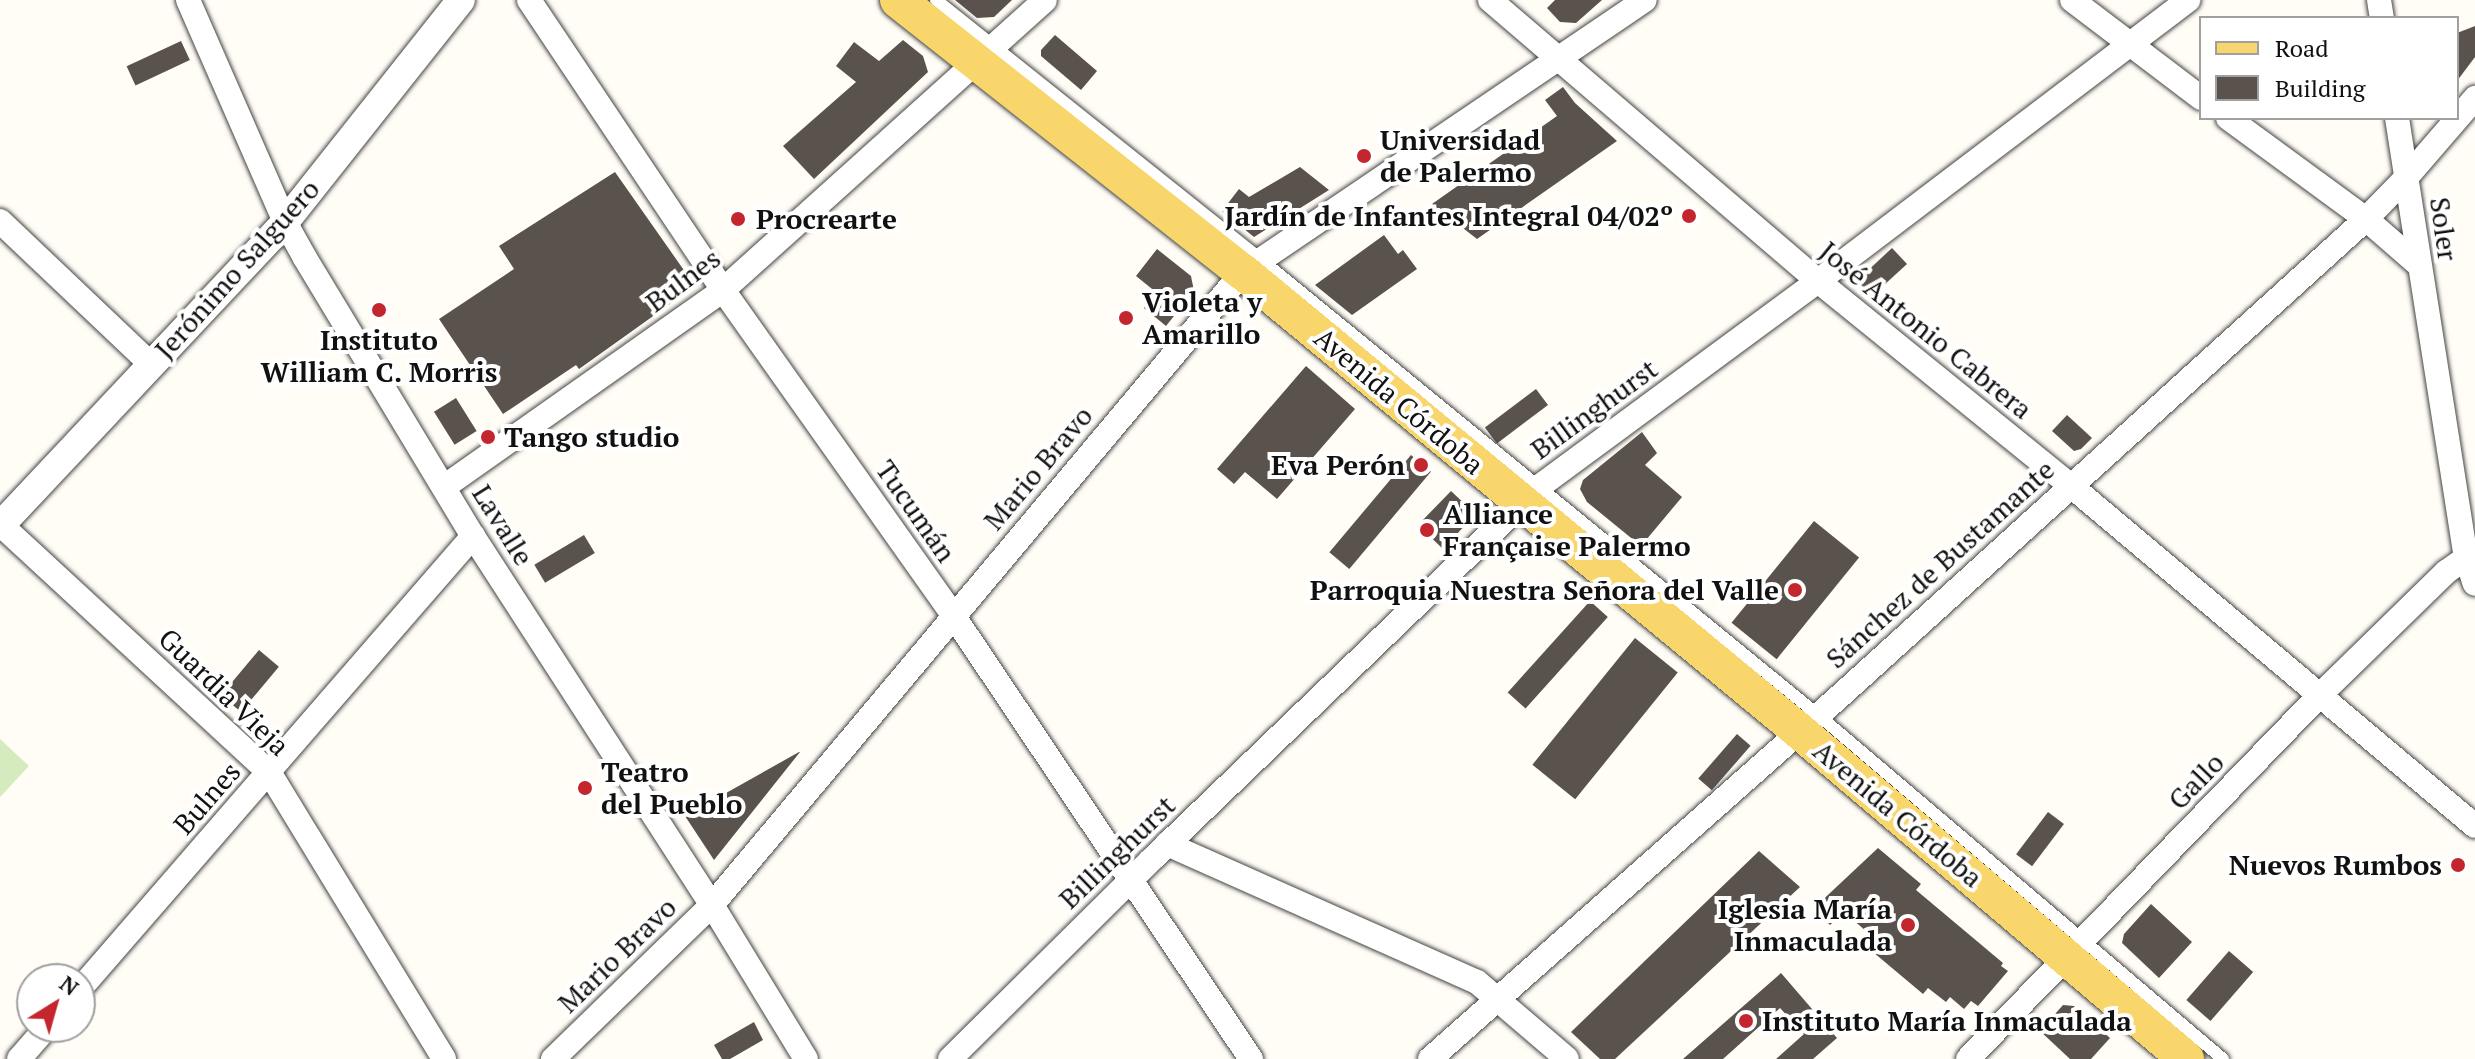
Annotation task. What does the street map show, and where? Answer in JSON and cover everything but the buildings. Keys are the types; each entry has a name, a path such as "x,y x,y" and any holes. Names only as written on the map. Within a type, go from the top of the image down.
{"main road":[{"name":"Avenida Córdoba","path":"898,0 985,54 1251,265 1531,494 2076,948 2186,1059"}],"street":[{"name":"Lavalle","path":"188,0 285,222 473,536 712,905 806,1059"},
{"name":"Jerónimo Salguero","path":"0,525 285,222 461,0"},
{"name":"Tucumán","path":"529,0 723,290 953,615 1251,1059"},
{"name":"Bulnes","path":"444,487 723,290 1045,0"},
{"name":"José Antonio Cabrera","path":"1490,0 1818,281 2070,485 2475,826"},
{"name":"Mario Bravo","path":"553,1059 712,905 953,615 1251,265 1644,0"},
{"path":"2072,0 2199,97"},
{"name":"Billinghurst","path":"950,1059 1131,879 1531,494 2188,0"},
{"name":"Sánchez de Bustamante","path":"2459,117 2475,98"},
{"path":"2231,120 2366,219 2419,265"},
{"name":"Soler","path":"2397,120 2419,265 2475,584"},
{"name":"Sánchez de Bustamante","path":"1430,1059 2366,219 2456,120"},
{"path":"0,221 152,365"},
{"name":"Guardia Vieja","path":"0,525 269,772 444,1059"},
{"name":"Bulnes","path":"96,971 473,536"},
{"name":"Gallo","path":"1968,1059 2320,695 2470,554"},
{"path":"1167,844 1458,973 1499,997 1567,1059"},
{"path":"19,1059 33,1043"}],"lane":[{"name":"Avenida Córdoba","path":"936,0 985,54"},
{"name":"Avenida Córdoba","path":"2076,948 2223,1059"}],"green space":[{"path":"0,739 29,766 0,797"}],"place":[{"name":"Universidad de Palermo","path":"1364,156"},
{"name":"Jardín de Infantes Integral 04/02º","path":"1689,216"},
{"name":"Procrearte","path":"738,219"},
{"name":"Instituto William C. Morris","path":"379,310"},
{"name":"Violeta y Amarillo","path":"1126,318"},
{"name":"Tango studio","path":"488,437"},
{"name":"Eva Perón","path":"1421,465"},
{"name":"Alliance Française Palermo","path":"1427,530"},
{"name":"Parroquia Nuestra Señora del Valle","path":"1795,590"},
{"name":"Teatro del Pueblo","path":"585,788"},
{"name":"Nuevos Rumbos","path":"2458,865"},
{"name":"Iglesia María Inmaculada","path":"1908,925"},
{"name":"Instituto María Inmaculada","path":"1746,1021"}]}
